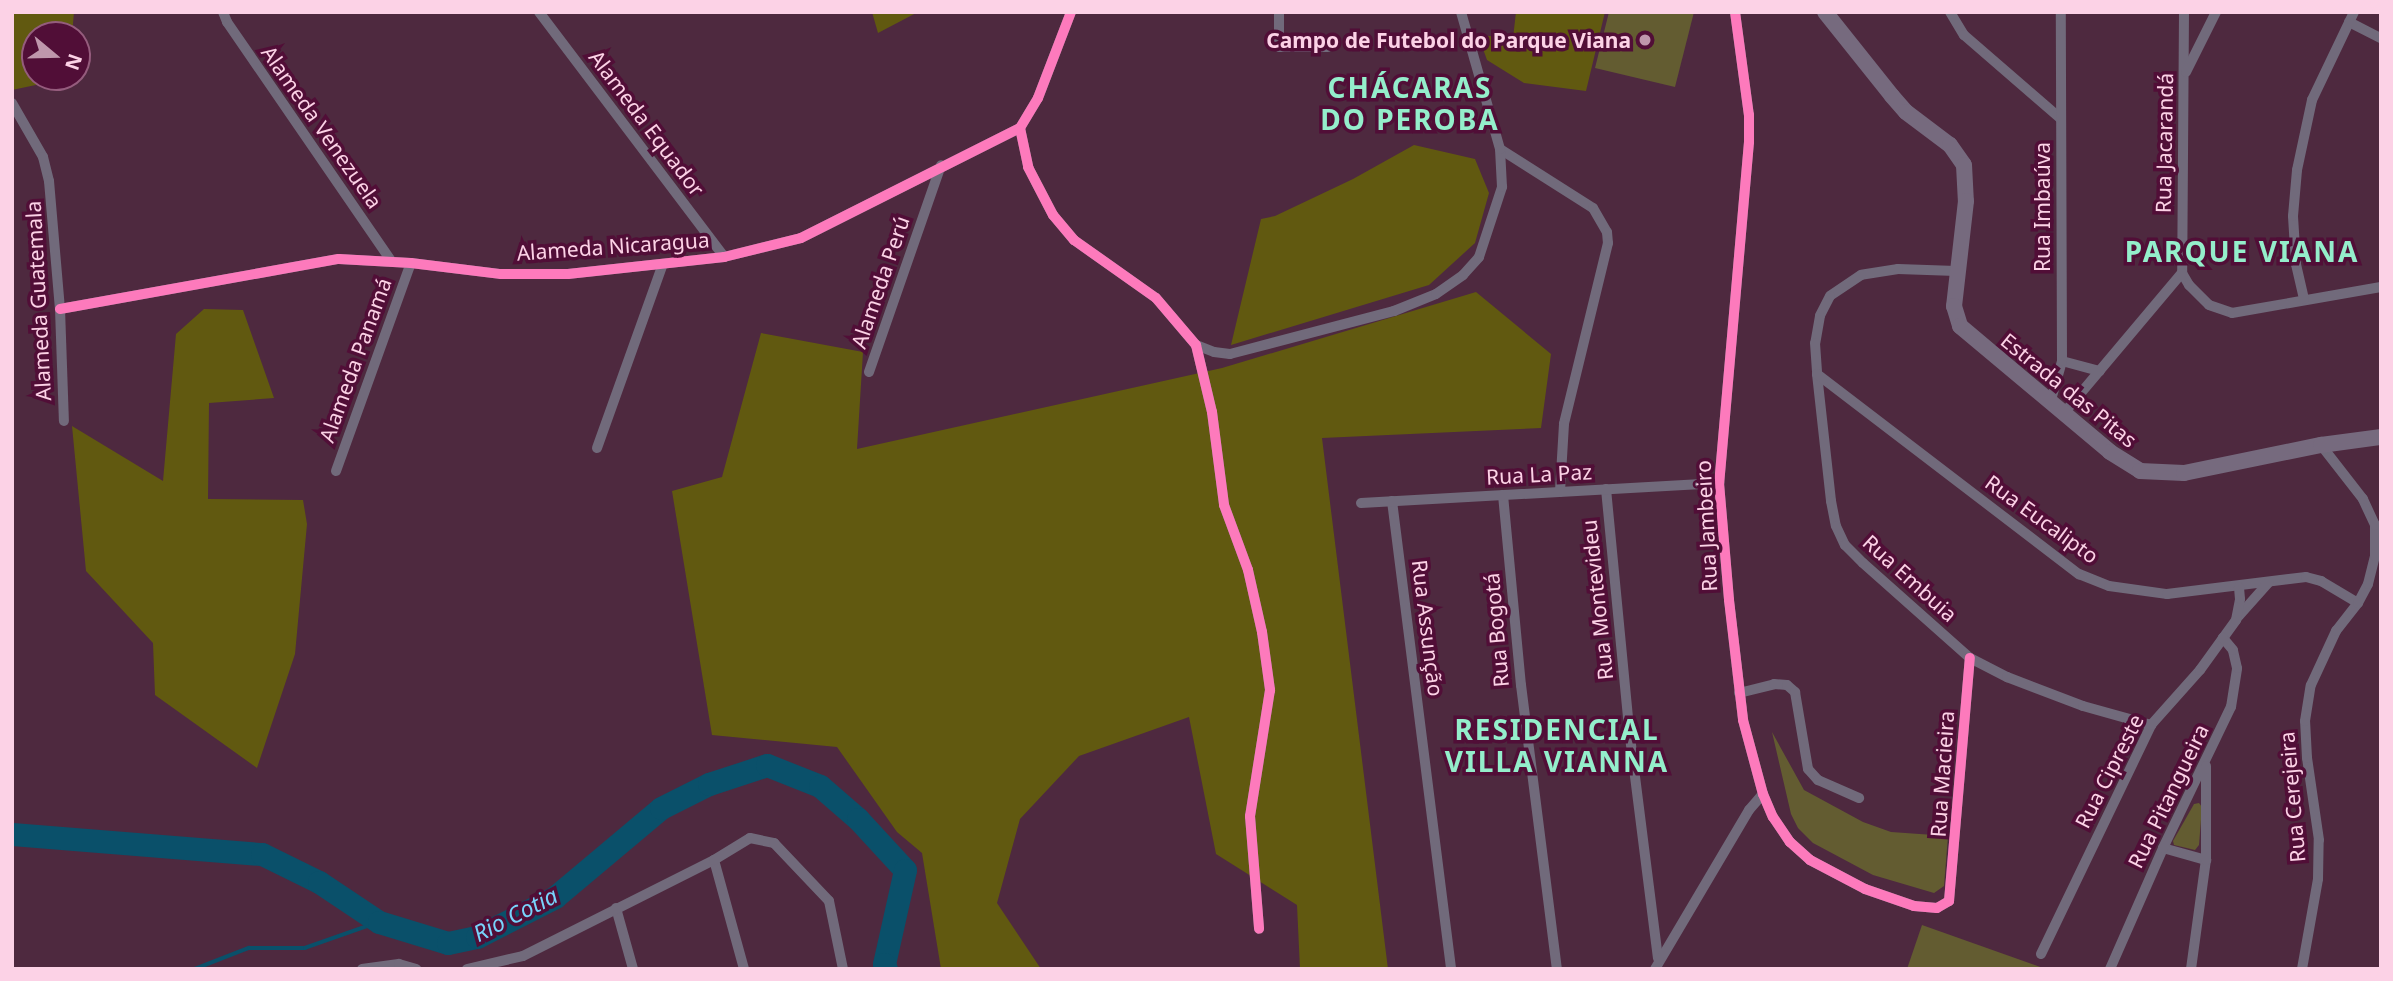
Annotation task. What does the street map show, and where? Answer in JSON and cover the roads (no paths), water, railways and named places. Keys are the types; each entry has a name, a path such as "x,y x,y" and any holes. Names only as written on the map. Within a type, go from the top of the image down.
{"main road":[{"name":"Estrada das Pitas","path":"1825,12 1899,104 1950,145 1964,165 1966,201 1954,306 1960,326 2126,465 2140,471 2183,473 2321,445 2381,438"}],"street":[{"name":"Alameda Venezuela","path":"223,12 227,22 392,262"},
{"name":"Alameda Equador","path":"539,12 723,257"},
{"path":"1071,12 1038,98 1020,128 1028,167 1053,215 1074,240 1156,298 1196,345 1212,412 1224,505 1248,570 1262,632 1270,690 1250,816 1259,929"},
{"path":"1279,12 1279,47 1328,47"},
{"path":"1196,345 1214,352 1230,354 1394,311 1436,294 1464,275 1479,257 1502,187 1500,149 1461,12"},
{"name":"Rua Jambeiro","path":"1735,12 1749,115 1749,142 1719,483 1739,693 1763,794 1773,817 1790,842 1810,860 1836,875 1888,897 1928,908 1943,906 1952,892"},
{"path":"1950,12 1964,35 2061,119"},
{"name":"Rua Imbaúva","path":"2051,400 2063,361 2061,12"},
{"name":"Rua Jacarandá","path":"2182,273 2184,12"},
{"path":"2185,74 2216,12"},
{"path":"2304,299 2296,264 2293,216 2297,170 2312,100 2352,17 2381,38"},
{"name":"Alameda Guatemala","path":"12,103 43,157 49,181 61,309 64,421"},
{"name":"Alameda Nicaragua","path":"61,309 340,259 411,262 501,274 568,274 723,257 801,238 941,165 1020,128"},
{"path":"1500,149 1593,208 1607,232 1608,243 1564,424 1560,492"},
{"name":"Alameda Perú","path":"869,372 941,165"},
{"name":"Alameda Panamá","path":"336,471 411,262"},
{"path":"597,448 663,264"},
{"name":"Rua Embuia","path":"1956,271 1878,270 1846,282 1830,296 1820,316 1815,343 1817,374 1831,501 1845,545 1970,659 2007,677 2082,706 2151,725"},
{"path":"2064,413 2182,273 2197,296 2217,310 2232,313 2381,287"},
{"path":"2063,361 2100,371"},
{"name":"Rua Eucalipto","path":"1817,374 2079,574 2134,592 2167,594 2306,577 2321,581 2358,603"},
{"name":"Rua Cerejeira","path":"2302,969 2318,879 2319,840 2306,758 2305,722 2311,685 2336,631 2358,603 2368,584 2375,556 2375,525 2350,478 2321,445"},
{"name":"Rua La Paz","path":"1361,503 1719,483"},
{"name":"Rua Montevideu","path":"1606,489 1629,729 1656,963"},
{"name":"Rua Bogotá","path":"1503,495 1521,685 1557,969"},
{"name":"Rua Assunção","path":"1392,501 1451,969"},
{"name":"Rua Cipreste","path":"2041,954 2151,725 2269,582"},
{"path":"2236,620 2239,587"},
{"name":"Rua Pitangueira","path":"2110,969 2163,848 2231,707 2236,687 2234,650 2223,638"},
{"name":"Rua Macieira","path":"1952,892 1970,659"},
{"path":"1739,693 1774,684 1787,685 1795,692 1808,769 1818,780 1859,799"},
{"path":"2192,969 2206,860 2207,759"},
{"path":"1656,963 1749,810 1763,794"},
{"path":"467,969 523,956 714,860 750,838 774,843 829,901 843,969"},
{"path":"2163,848 2206,860"},
{"path":"714,860 744,969"},
{"path":"616,908 633,969"},
{"path":"362,969 399,964 416,969"}],"waterway":[{"name":"Rio Cotia","path":"12,834 262,854 319,882 379,922 448,943 477,937 555,897 661,808 709,784 767,765 820,786 858,819 905,870 884,964 886,969"},
{"path":"195,969 249,948 305,948 379,922"}],"place":[{"name":"Campo de Futebol do Parque Viana","path":"1645,40"}],"district":[{"name":"CHÁCARAS DO PEROBA","path":"1410,103"},
{"name":"PARQUE VIANA","path":"2242,251"},
{"name":"RESIDENCIAL VILLA VIANNA","path":"1557,745"}]}
